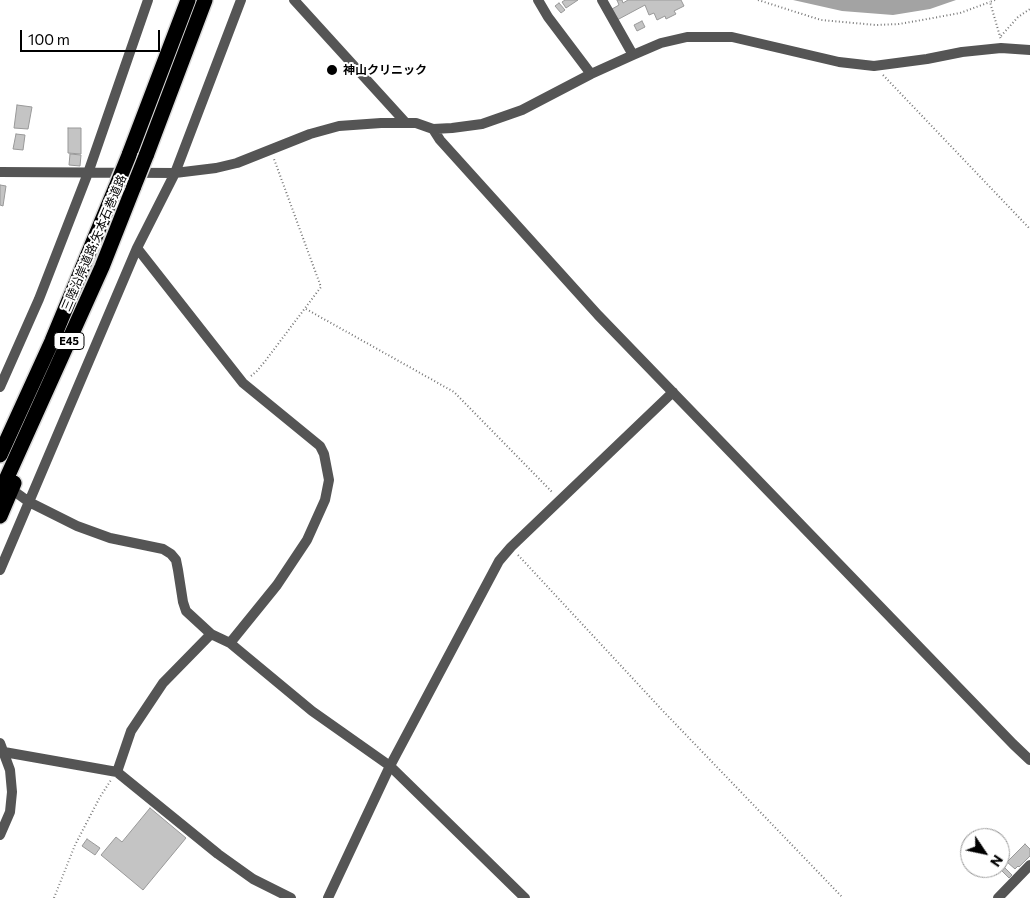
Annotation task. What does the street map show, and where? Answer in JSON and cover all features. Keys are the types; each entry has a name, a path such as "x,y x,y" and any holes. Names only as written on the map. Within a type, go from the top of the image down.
{"highway":[{"name":"三陸沿岸道路;矢本石巻道路","path":"0,455 60,324 129,155 188,0"},
{"name":"三陸沿岸道路;矢本石巻道路","path":"0,493 102,266 205,0"},
{"path":"0,516 32,440 67,346"}],"street":[{"path":"0,387 39,299 88,173 148,0"},
{"path":"0,570 137,248 175,173 241,0"},
{"path":"294,0 406,123"},
{"path":"538,0 548,17 590,74"},
{"path":"602,0 633,55"},
{"path":"0,172 175,173 223,166 310,134 340,126 406,123 433,129 482,124 522,110 590,74 661,43 687,37 732,37 839,62 874,66 962,52 1001,48 1030,50"},
{"path":"433,129 440,140 585,300 1030,760"},
{"path":"137,248 243,382 320,446 329,480 325,500 307,540 277,585 230,643"},
{"path":"328,898 390,766 500,561 511,547 674,392"},
{"path":"18,494 29,502 77,526 110,538 163,549 171,554 176,560 186,611 211,634 230,643 312,711 390,766 525,898"},
{"path":"117,772 131,731 163,683 211,634"},
{"path":"2,747 117,772 218,854 253,879 291,898"},
{"path":"0,835 10,812 12,792 10,770 2,747"},
{"path":"998,898 1030,865"}],"path":[{"path":"758,0 821,20 876,25 899,24 960,13 995,0"},
{"path":"990,2 1001,36 1001,48"},
{"path":"1001,36 1018,17 1030,10"},
{"path":"874,66 1030,229"},
{"path":"243,382 257,371 321,287 270,149"},
{"path":"306,309 454,392 560,500"},
{"path":"511,547 663,711 843,898"},
{"path":"54,898 88,819 117,772"}],"shaded area":[{"path":"793,0 956,0 930,9 893,15 842,11"}],"building":[{"path":"565,0 578,0 566,8 562,2"},
{"path":"617,0 622,0 623,3 628,0 681,0 684,6 674,11 676,14 666,19 665,16 657,20 654,13 649,15 645,5 617,20 612,9 619,5"},
{"path":"559,3 565,10 561,13 555,6"},
{"path":"642,21 645,27 637,31 634,25"},
{"path":"17,105 32,107 28,129 14,128"},
{"path":"68,128 81,128 81,154 68,153"},
{"path":"16,134 25,135 23,150 13,149"},
{"path":"70,154 81,155 80,166 69,165"},
{"path":"0,185 6,186 3,206 0,205"},
{"path":"150,808 186,838 143,890 101,855 116,837 122,842"},
{"path":"87,839 100,848 95,855 82,846"},
{"path":"1025,844 1030,849 1030,856 1015,869 1010,865 1010,859"}],"place":[{"name":"神山クリニック","path":"332,70"}]}
